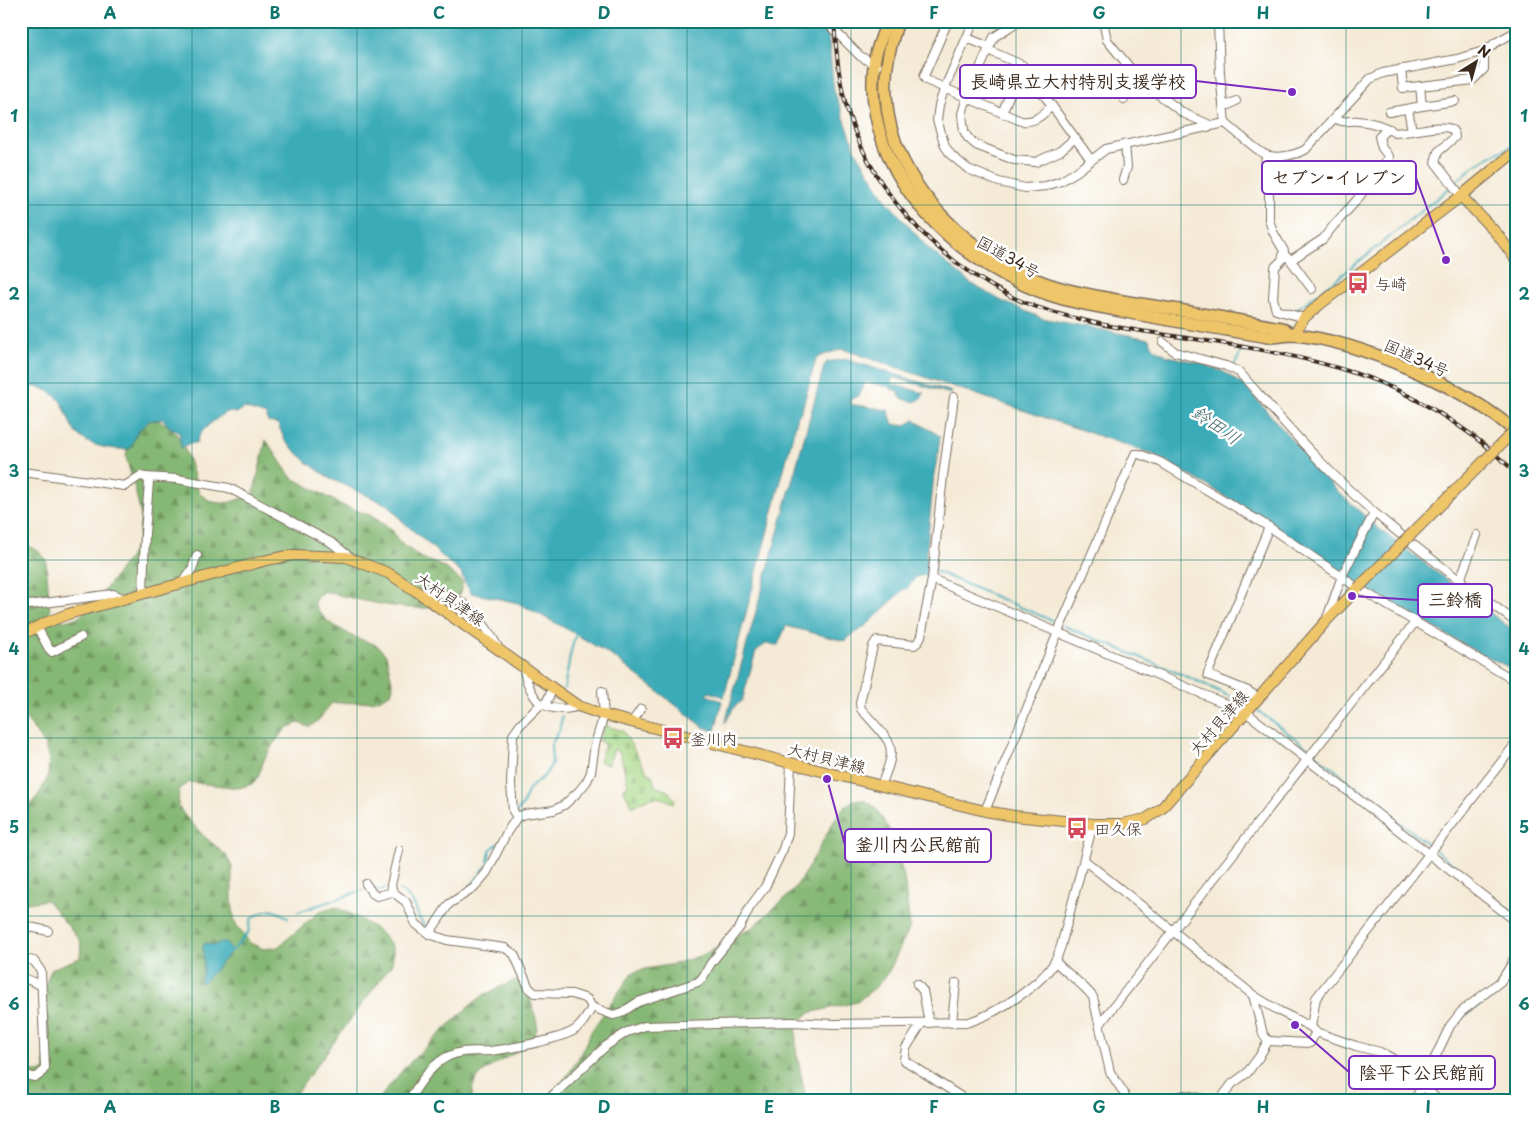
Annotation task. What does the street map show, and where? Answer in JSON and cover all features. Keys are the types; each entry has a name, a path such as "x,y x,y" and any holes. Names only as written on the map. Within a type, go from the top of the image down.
{"highway":[{"name":"国道34号","path":"887,21 874,64 874,93 876,117 889,156 900,180 932,220 962,248 985,264 1020,284 1064,300 1268,337 1294,335 1337,343 1408,369 1460,394 1485,409 1517,433"},
{"name":"国道34号","path":"898,21 890,45 886,70 886,97 892,131 900,158 929,202 950,224 975,245 1024,274 1060,288 1131,303 1281,328 1294,335"}],"main road":[{"path":"1294,335 1299,317 1380,257 1458,192 1517,150"},
{"path":"1458,192 1498,235 1517,261"},
{"name":"大村貝津線","path":"21,635 68,614 234,569 293,555 313,554 346,557 388,573 578,706 604,715 985,811 1093,824 1122,824 1146,819 1161,809 1327,620 1517,428"}],"street":[{"path":"825,21 860,56 886,70"},
{"path":"948,21 924,76 926,80 1021,121 1029,122 1036,120 1052,106"},
{"path":"974,21 945,87 937,120 944,146 951,155 968,169 1010,185 1037,188 1061,181 1106,149 1225,123"},
{"path":"1019,21 994,37 967,97 962,114 964,130 968,138 976,145 1014,160 1036,162 1060,151 1075,138"},
{"path":"1102,21 1108,40 1140,80 1183,113 1211,126"},
{"path":"1218,21 1225,123 1266,155 1295,155 1305,150 1370,79 1383,73 1458,59 1484,51 1517,31"},
{"path":"967,38 1022,65 1091,160"},
{"path":"1401,69 1403,88 1473,80 1484,69 1484,51"},
{"path":"1002,113 1022,65"},
{"path":"1124,99 1126,83 1140,80"},
{"path":"1420,86 1422,106"},
{"path":"1223,104 1229,105 1236,101"},
{"path":"1389,112 1455,101"},
{"path":"1408,108 1412,131"},
{"path":"1335,118 1344,122 1356,120 1386,127 1395,133 1438,128 1453,130 1455,137 1438,152 1435,162 1458,192"},
{"path":"1291,260 1323,239 1356,201 1389,157 1382,148 1379,137 1390,129"},
{"path":"1123,180 1128,167 1126,144"},
{"path":"1266,155 1265,166 1269,193 1269,220 1273,232 1284,251 1282,260 1275,267 1273,298 1276,310 1299,317"},
{"path":"1283,256 1291,260 1312,288"},
{"path":"1162,342 1175,352 1236,370 1373,516 1517,623"},
{"path":"881,786 891,753 889,743 861,709 860,703 873,646 876,641 914,644 918,642 932,578 954,397"},
{"path":"985,811 1059,630 1135,454 1160,462 1269,527 1343,575 1358,588 1517,682"},
{"path":"23,472 125,486 140,476 177,479 230,488 332,543 352,559"},
{"path":"143,593 149,482 146,477"},
{"path":"1327,620 1343,575 1373,516"},
{"path":"1252,706 1248,691 1208,675 1208,672 1269,527"},
{"path":"1460,580 1477,535"},
{"path":"180,585 192,569 197,555"},
{"path":"932,578 1252,706 1308,758 1432,850 1517,922"},
{"path":"420,594 434,592 447,595 464,603 480,619 500,651"},
{"path":"21,606 113,594 125,599"},
{"path":"1100,1024 1416,621"},
{"path":"37,627 52,652 81,636"},
{"path":"524,669 525,679 543,704 569,710 578,706"},
{"path":"429,934 449,904 474,888 487,872 516,814 511,784 513,735 520,725 543,704 553,688"},
{"path":"516,814 554,810 564,805 588,781 595,744 604,715 602,691"},
{"path":"632,722 641,709"},
{"path":"1253,995 1262,1034 1268,1041 1310,1042 1316,998 1517,742"},
{"path":"399,850 391,885 393,892 406,902 416,924 429,934 447,940 505,948 514,954 529,988 536,993 572,994 587,1000 592,1007 613,1014 621,1013 638,1002 698,982 740,926 750,907 765,887 783,849 788,833 791,763"},
{"path":"548,1100 606,1046 627,1032 645,1026 791,1022 969,1022 992,1013 1042,977 1055,961 1061,946 1093,824"},
{"path":"1084,860 1253,995 1313,1029 1390,1057 1401,1064 1438,1100"},
{"path":"366,884 372,894 377,896 393,892"},
{"path":"21,925 48,931"},
{"path":"1415,1100 1450,1026 1461,1012 1501,981 1517,952"},
{"path":"21,958 34,961 41,971 45,1068 40,1076 36,1077 21,1072"},
{"path":"1055,961 1065,972 1086,988 1093,997 1110,1072 1124,1093 1125,1100"},
{"path":"21,977 41,986"},
{"path":"952,1022 956,983"},
{"path":"917,984 922,991 925,1023 906,1048 904,1060 966,1100"},
{"path":"414,1100 412,1095 422,1080 447,1056 468,1050 491,1051 558,1038 576,1029 592,1007"},
{"path":"1220,1100 1232,1084 1246,1073 1259,1057 1268,1041"},
{"path":"1163,1100 1185,1095 1209,1100"}],"green space":[{"path":"149,419 161,421 170,427 177,436 188,458 199,492 205,498 218,503 225,503 253,495 266,440 291,477 344,506 372,516 393,531 398,541 420,557 444,567 463,582 459,596 453,602 426,608 390,606 324,591 317,596 314,603 320,613 330,623 354,637 377,645 386,655 393,686 391,693 370,701 332,703 313,725 309,727 299,723 288,727 273,744 264,760 258,777 252,784 239,788 189,782 179,790 178,806 205,837 226,855 232,867 232,903 235,923 250,943 264,949 278,947 319,912 336,907 378,931 391,944 393,953 392,964 291,1100 21,1100 21,1070 23,1073 45,1071 43,992 51,969 80,958 81,942 47,900 21,904 21,812 27,809 39,794 48,777 49,760 45,746 21,711 21,542 38,551 46,560 50,612 54,618 65,621 79,617 100,596 129,558 138,541 141,517 126,457 129,440"},
{"path":"605,725 623,731 647,772 652,775 655,786 668,791 675,800 673,803 662,798 652,798 633,807 623,789 628,785 620,753 614,749 608,765 599,761 605,745 599,741"},
{"path":"854,800 864,800 875,807 891,832 904,877 910,927 889,971 877,986 857,1002 809,1013 800,1021 796,1031 796,1049 806,1100 543,1100 566,1077 578,1059 592,1030 632,973 675,964 705,954 753,927 793,891 835,819 844,807"},
{"path":"516,980 523,985 529,994 537,1028 534,1037 518,1051 487,1069 479,1076 473,1086 472,1100 378,1100 405,1067 466,1009 485,994"}],"water":[{"name":"鈴田川","path":"21,21 816,21 828,35 834,90 856,151 887,201 927,247 970,283 1002,301 1042,318 1149,339 1154,348 1168,356 1200,363 1224,372 1246,387 1334,488 1378,528 1517,633 1517,671 1473,650 1368,590 1215,490 1152,454 842,349 816,359 802,410 798,416 724,697 709,692 707,695 722,701 715,731 705,728 612,656 572,632 518,603 471,593 461,573 401,520 390,506 331,479 308,463 285,441 278,424 268,422 266,415 244,408 237,413 226,412 204,430 197,443 188,444 181,448 179,432 168,426 163,419 148,421 137,432 130,449 116,449 95,445 78,435 70,423 62,404 52,393 39,387 21,387"},
{"path":"845,359 952,392 951,394 893,377 891,382 895,385 924,393 922,397 917,401 910,401 900,397 896,390 890,387 865,382 859,395 851,399 850,404 888,410 893,424 905,426 914,420 940,436 934,474 926,558 931,562 929,576 916,577 908,588 904,589 867,625 844,641 786,626 778,645 766,644 756,651 742,701 735,706 725,723 824,366 827,362"},
{"path":"226,942 232,951 203,983 200,982 203,968 203,946 205,943 215,945"}],"waterway":[{"path":"1455,183 1473,167 1514,145"},
{"path":"1293,312 1341,276 1452,186"},
{"path":"1233,368 1241,352"},
{"path":"935,571 1060,624"},
{"path":"1064,626 1195,680 1248,705"},
{"path":"564,689 576,633"},
{"path":"1254,708 1311,750"},
{"path":"516,813 522,806 529,789 545,775 552,764 551,745 560,729 562,716"},
{"path":"1314,753 1431,847"},
{"path":"488,862 490,850 498,843"},
{"path":"1435,850 1517,916"},
{"path":"471,886 486,866"},
{"path":"371,887 378,891 386,888"},
{"path":"298,912 363,890"},
{"path":"399,890 411,900 419,918 427,927 442,909"},
{"path":"232,951 248,933 251,919 256,916 265,911 274,911 288,918"},
{"path":"1460,1019 1491,998 1505,986 1517,971"}],"railway":[{"path":"834,21 839,71 845,101 855,132 869,162 907,216 930,240 982,280 1019,300 1038,308 1067,316 1095,323 1278,353 1329,365 1369,378 1414,398 1442,415 1475,438 1517,473"}],"place":[{"name":"長崎県立大村特別支援学校","path":"1292,92"},
{"name":"セブン-イレブン","path":"1446,260"},
{"name":"与崎","path":"1358,283"},
{"name":"三鈴橋","path":"1352,596"},
{"name":"釜川内","path":"673,738"},
{"name":"釜川内公民館前","path":"827,779"},
{"name":"田久保","path":"1077,828"},
{"name":"陰平下公民館前","path":"1295,1025"}]}
